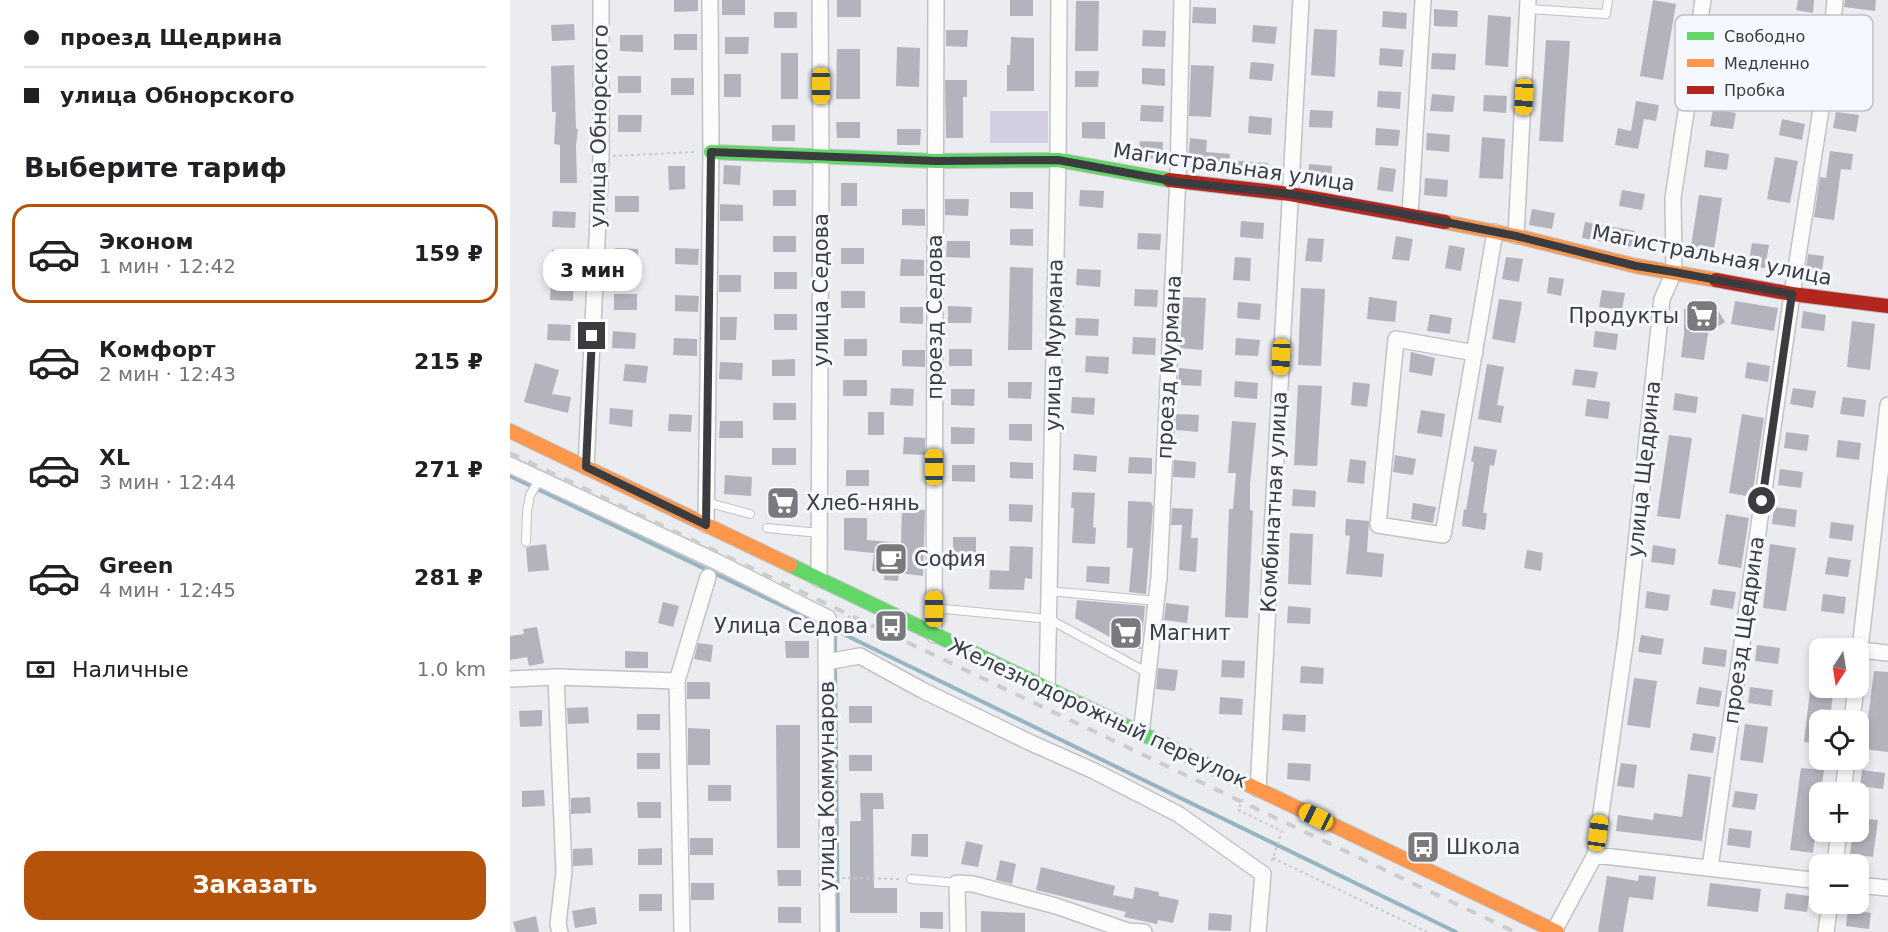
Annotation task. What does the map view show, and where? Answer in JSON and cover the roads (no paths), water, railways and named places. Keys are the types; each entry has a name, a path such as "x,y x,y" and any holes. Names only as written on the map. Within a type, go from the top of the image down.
{"street":[{"name":"улица Обнорского","path":"586,467 601,157 601,0"},
{"path":"706,525 711,152 710,0"},
{"name":"улица Седова","path":"819,579 820,0"},
{"name":"проезд Седова","path":"933,635 936,0"},
{"name":"улица Мурмана","path":"1047,689 1059,0"},
{"name":"проезд Мурмана","path":"1141,734 1159,577 1177,182 1182,0"},
{"name":"Комбинатная улица","path":"1258,789 1301,0"},
{"path":"1410,215 1423,0"},
{"name":"улица Щедрина","path":"1701,15 1703,0"},
{"name":"проезд Щедрина","path":"1834,15 1835,0"},
{"path":"1516,236 1528,5"},
{"name":"улица Щедрина","path":"1555,931 1595,855 1626,638 1662,299 1674,272 1673,198 1686,111"},
{"name":"проезд Щедрина","path":"1710,868 1792,294 1821,111"},
{"name":"Магистральная улица","path":"711,152 936,161 1058,160 1177,182 1290,194 1410,215 1516,236 1636,266 1792,294 1888,306"},
{"path":"1474,353 1396,339 1378,525 1443,535 1495,232"},
{"path":"1861,638 1888,405"},
{"name":"Железнодорожный переулок","path":"510,431 1555,931"},
{"path":"510,465 540,478"},
{"name":"улица Коммунаров","path":"540,478 715,561 828,618 826,639 828,932"},
{"path":"682,932 677,681 708,577"},
{"path":"1869,651 1888,653"},
{"path":"826,662 860,656 922,690 1094,771 1178,814 1263,874 1258,932"},
{"path":"510,679 556,677 677,681"},
{"path":"556,677 564,872 558,924 560,932"},
{"path":"1595,855 1809,880"},
{"path":"958,932 957,884 973,884 1056,906 1134,931"},
{"path":"1869,886 1888,888"},
{"path":"1826,932 1828,914"}],"lane":[{"path":"1528,5 1606,14 1608,0"},
{"path":"526,542 527,511 531,495 540,478"},
{"path":"706,502 750,514"},
{"path":"767,528 819,533"},
{"path":"1049,591 1156,601"},
{"path":"934,609 1049,619 1148,674"},
{"path":"911,879 957,884"}],"waterway":[{"path":"510,476 823,625"},
{"path":"835,656 835,630 1456,932"},
{"path":"835,664 838,932"}],"railway":[{"path":"510,453 1515,932"}],"place":[{"name":"Продукты","path":"1702,316"},
{"name":"Хлеб-нянь","path":"783,503"},
{"name":"София","path":"891,559"},
{"name":"Улица Седова","path":"891,626"},
{"name":"Магнит","path":"1126,633"},
{"name":"Школа","path":"1423,847"}]}
